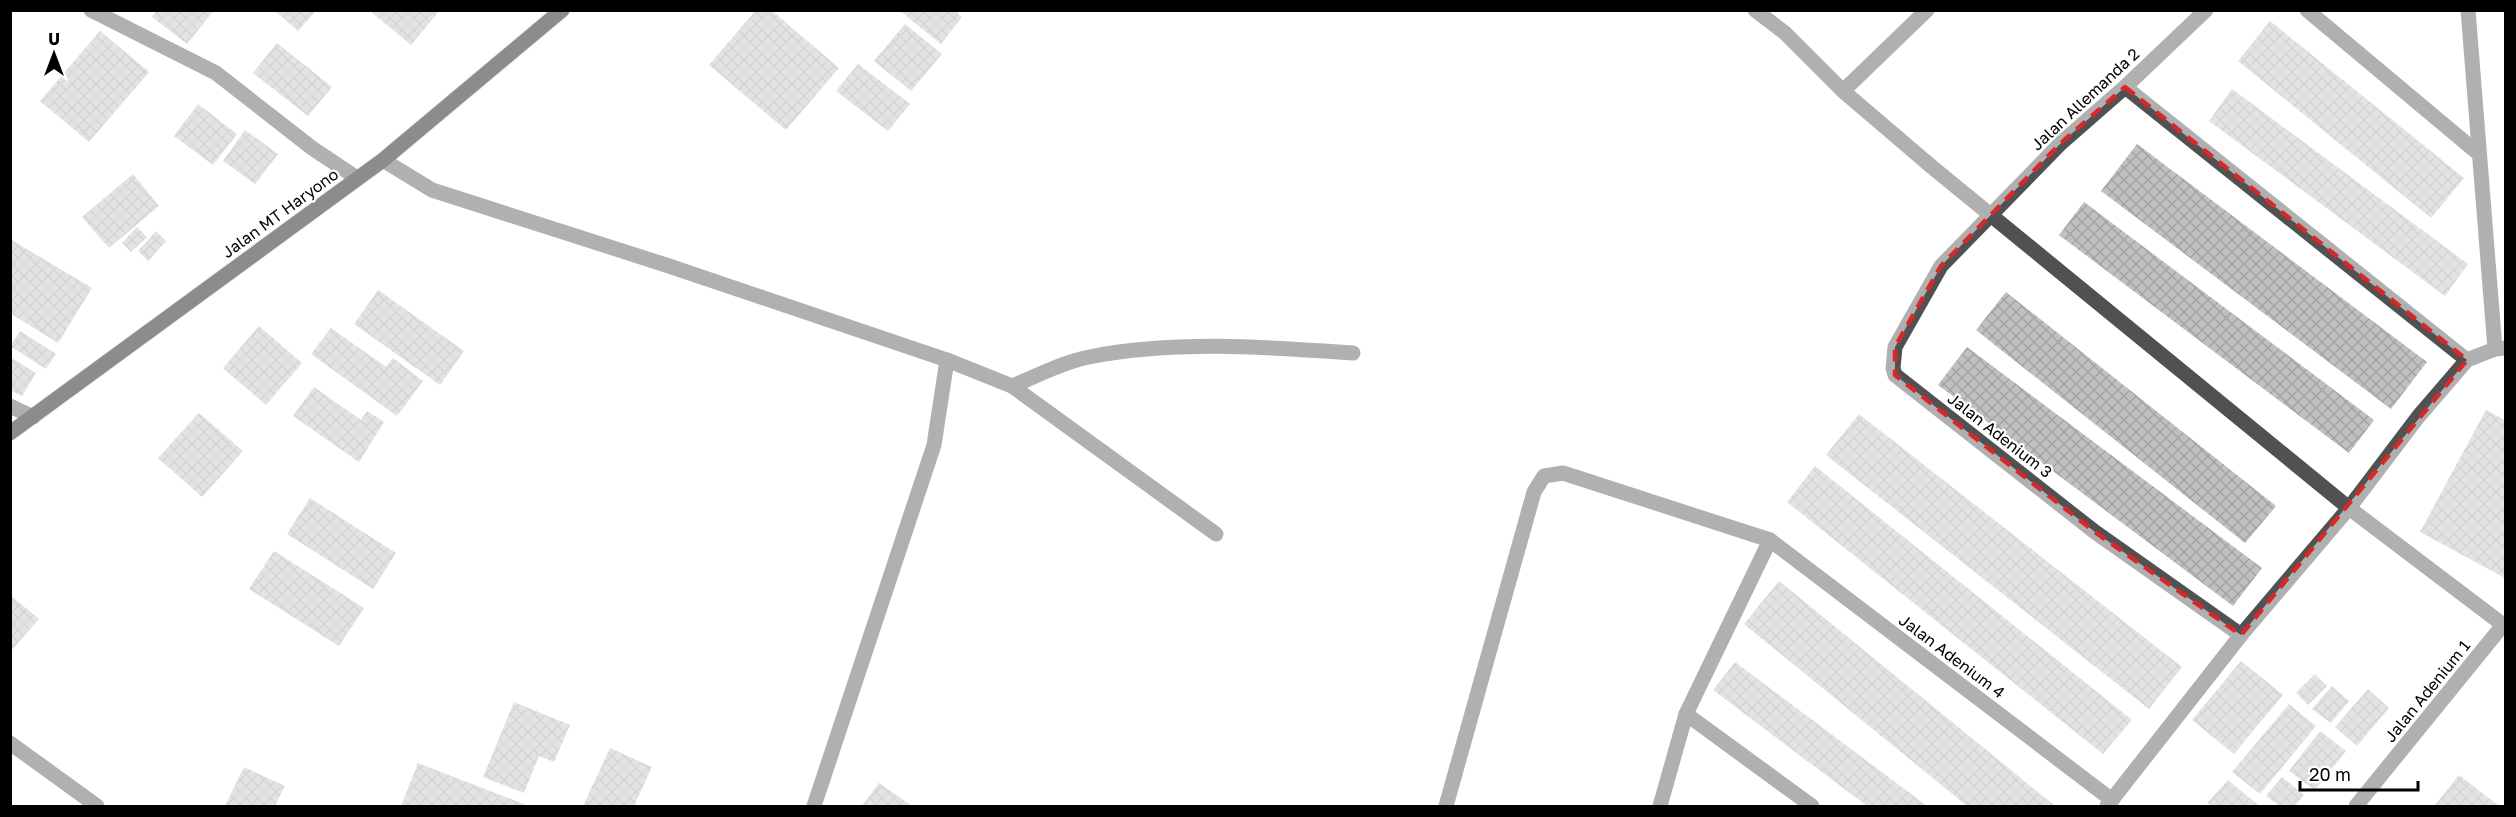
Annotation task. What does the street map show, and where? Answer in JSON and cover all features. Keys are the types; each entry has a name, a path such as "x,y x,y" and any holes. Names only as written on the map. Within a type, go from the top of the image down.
{"main road":[{"name":"Jalan MT Haryono","path":"10,433 383,160 562,10"}],"street":[{"path":"91,10 216,73 312,148 357,178"},
{"path":"1755,10 1785,33 1844,91 1991,215 2349,508 2504,626"},
{"path":"1844,91 1927,10"},
{"name":"Jalan Allemanda 2","path":"1991,215 2061,143 2125,87 2206,10"},
{"path":"2307,10 2479,154"},
{"path":"2110,803 2241,635 2349,508 2418,417 2467,360 2500,348 2479,154 2468,10"},
{"path":"2125,87 2467,360"},
{"path":"383,160 432,189 947,360 1012,386 1216,534"},
{"name":"Jalan Adenium 3","path":"1991,215 1941,266 1895,346 1894,375 2095,532 2241,635"},
{"path":"1012,386 1087,357 1163,349 1258,346 1353,353"},
{"path":"814,807 934,445 947,360"},
{"path":"10,406 33,417"},
{"name":"Jalan Adenium 4","path":"1446,807 1534,492 1544,476 1563,473 1770,540 2110,803"},
{"path":"1660,807 1686,714 1770,540"},
{"name":"Jalan Adenium 1","path":"2356,807 2504,626"},
{"path":"1686,714 1812,807"},
{"path":"10,742 97,807"}],"highlighted area":[{"path":"2125,87 2467,360 2241,635 2095,532 1895,375 1895,347 1941,266 2061,143"}],"building":[{"path":"157,10 214,10 187,44 152,17"},
{"path":"274,10 311,10 314,13 298,31"},
{"path":"369,10 440,10 411,45"},
{"path":"756,10 771,10 839,68 786,130 709,65"},
{"path":"899,10 954,10 962,17 941,44"},
{"path":"2270,21 2464,178 2431,218 2238,61"},
{"path":"905,24 942,54 911,91 874,61"},
{"path":"100,31 149,72 89,142 40,101"},
{"path":"277,43 332,87 308,116 253,73"},
{"path":"858,64 910,104 888,131 836,91"},
{"path":"2232,89 2468,264 2445,296 2209,121"},
{"path":"198,104 237,134 213,165 174,136"},
{"path":"245,130 278,154 255,184 223,161"},
{"path":"2137,144 2427,362 2391,409 2101,191"},
{"path":"133,174 159,206 109,248 82,217"},
{"path":"2084,202 2374,420 2349,453 2059,235"},
{"path":"137,227 147,237 131,252 122,243"},
{"path":"156,231 166,241 148,261 138,251"},
{"path":"10,239 92,288 58,343 10,313"},
{"path":"378,290 464,351 440,385 354,324"},
{"path":"2006,292 2276,506 2245,543 1976,330"},
{"path":"259,326 302,363 266,405 223,368"},
{"path":"331,328 386,367 393,358 423,381 397,416 311,354"},
{"path":"20,331 56,354 46,369 10,346"},
{"path":"1967,347 2262,568 2233,606 1938,385"},
{"path":"10,357 36,373 22,396 10,390"},
{"path":"314,387 361,420 367,411 384,422 359,462 293,416"},
{"path":"2486,410 2505,420 2505,578 2420,532"},
{"path":"199,413 243,451 202,497 158,458"},
{"path":"1859,414 2182,667 2149,709 1826,455"},
{"path":"1815,466 2132,720 2103,754 1787,502"},
{"path":"310,498 396,553 373,589 287,534"},
{"path":"274,551 364,608 339,646 249,589"},
{"path":"1779,581 2055,806 1967,806 1744,624"},
{"path":"10,595 39,619 10,652"},
{"path":"2241,661 2283,695 2234,754 2192,720"},
{"path":"1735,662 1927,806 1867,806 1713,690"},
{"path":"2315,674 2327,686 2308,705 2296,693"},
{"path":"2332,686 2349,701 2331,723 2312,709"},
{"path":"2368,689 2389,708 2357,746 2335,727"},
{"path":"514,702 570,725 554,762 539,756 524,793 483,777"},
{"path":"2289,704 2316,726 2260,794 2232,772"},
{"path":"2320,731 2346,751 2315,790 2289,771"},
{"path":"610,748 652,767 634,806 583,806"},
{"path":"418,763 529,806 401,806"},
{"path":"244,767 285,786 275,806 225,806"},
{"path":"2459,775 2499,806 2435,805"},
{"path":"2282,777 2304,795 2295,806 2280,806 2266,796"},
{"path":"2228,780 2259,806 2212,806 2207,803"},
{"path":"879,783 912,806 862,806"}]}
